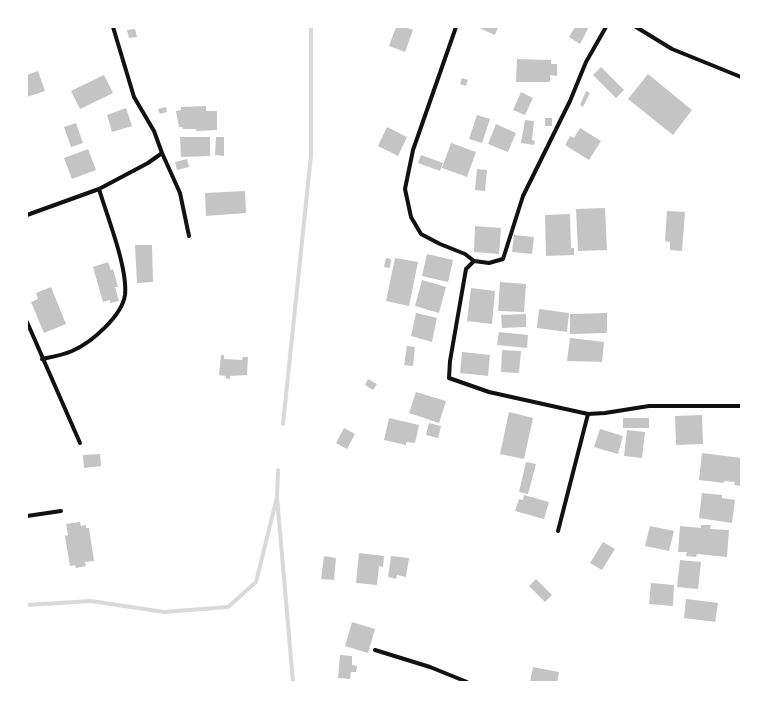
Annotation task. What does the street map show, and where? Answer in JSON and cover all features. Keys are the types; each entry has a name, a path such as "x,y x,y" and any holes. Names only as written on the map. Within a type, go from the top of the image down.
{"street":[{"path":"113,27 134,97 154,131 180,193 188,236"},
{"path":"456,27 413,150 405,189 412,217 421,234 440,244 465,254 474,261 489,263 503,259 523,196 570,101 586,62 606,27"},
{"path":"636,27 672,48 741,77"},
{"path":"27,215 99,188 148,163 162,153"},
{"path":"42,359 72,352 104,328 122,306 125,295 124,274 99,188"},
{"path":"474,261 466,269 460,297 450,361 449,378 490,392 588,414 605,413 649,406 741,406"},
{"path":"27,322 80,443"},
{"path":"558,531 588,414"},
{"path":"27,516 61,511"},
{"path":"375,650 430,667 467,682"}],"building":[{"path":"396,27 405,27 413,30 405,52 389,46"},
{"path":"477,27 498,27 495,35"},
{"path":"575,27 589,27 580,44 569,37"},
{"path":"135,29 137,37 129,38 127,30"},
{"path":"517,59 551,60 551,64 557,64 557,76 550,75 550,82 516,82"},
{"path":"601,67 624,90 616,98 593,75"},
{"path":"38,71 45,91 27,97 27,75"},
{"path":"648,74 692,110 673,135 628,99"},
{"path":"104,75 113,93 80,109 71,91"},
{"path":"462,78 468,80 466,86 460,84"},
{"path":"586,91 590,93 583,107 580,105"},
{"path":"521,92 533,98 525,115 513,110"},
{"path":"206,106 206,111 217,111 217,130 196,131 196,129 183,129 182,127 179,127 176,111 181,110 181,107"},
{"path":"166,107 167,112 160,114 158,109"},
{"path":"126,108 132,126 112,132 107,115"},
{"path":"477,115 490,119 482,143 469,139"},
{"path":"545,118 552,118 552,126 545,126"},
{"path":"525,120 534,121 532,140 535,141 534,145 521,143"},
{"path":"76,123 83,143 71,147 64,127"},
{"path":"496,124 516,133 508,152 488,144"},
{"path":"387,127 407,137 398,156 378,146"},
{"path":"580,128 601,141 589,160 565,145 570,136 574,138"},
{"path":"180,137 210,137 210,156 181,157"},
{"path":"216,137 224,137 224,156 215,155"},
{"path":"451,143 476,152 467,177 442,168"},
{"path":"88,149 96,170 72,179 64,158"},
{"path":"421,155 443,163 440,171 418,163"},
{"path":"187,159 189,167 177,170 175,162"},
{"path":"477,169 487,170 485,191 475,190"},
{"path":"245,191 246,213 206,216 205,193"},
{"path":"605,208 607,250 578,251 576,209"},
{"path":"667,211 685,212 682,251 670,250 670,242 665,241"},
{"path":"570,214 571,248 574,248 574,255 546,256 545,215"},
{"path":"475,226 501,228 499,254 474,252"},
{"path":"514,235 534,237 532,254 512,252"},
{"path":"135,245 152,245 153,282 137,283"},
{"path":"427,254 453,260 448,282 422,276"},
{"path":"386,258 391,259 390,268 384,267"},
{"path":"395,258 418,262 409,306 386,301"},
{"path":"108,262 111,270 113,269 118,287 115,287 119,301 110,303 110,300 103,302 93,267"},
{"path":"422,280 446,287 439,313 415,306"},
{"path":"500,282 526,284 524,312 498,311"},
{"path":"51,287 66,324 44,333 31,302 38,299 36,293"},
{"path":"471,288 495,291 492,324 467,321"},
{"path":"539,309 569,313 567,332 537,328"},
{"path":"416,313 437,318 432,342 411,336"},
{"path":"607,313 607,333 570,334 570,314"},
{"path":"526,314 526,327 502,328 501,315"},
{"path":"499,332 528,335 527,348 497,345"},
{"path":"570,338 604,342 602,362 567,361"},
{"path":"407,346 415,347 413,366 404,365"},
{"path":"502,350 521,351 519,373 501,372"},
{"path":"462,352 490,355 488,376 460,373"},
{"path":"221,355 224,355 224,359 242,360 243,357 248,357 247,375 230,376 230,379 225,378 226,376 219,375"},
{"path":"368,379 377,384 373,390 365,385"},
{"path":"416,392 446,401 439,423 409,413"},
{"path":"509,412 533,418 524,459 500,454"},
{"path":"702,415 703,444 676,445 675,416"},
{"path":"389,418 419,425 415,443 406,442 406,445 384,440"},
{"path":"623,418 649,418 649,428 623,428"},
{"path":"429,423 441,426 438,438 426,435"},
{"path":"344,428 355,434 347,449 336,443"},
{"path":"600,429 623,436 618,454 594,447"},
{"path":"627,430 645,432 642,458 624,456"},
{"path":"702,453 741,458 741,486 734,485 735,482 724,481 724,483 699,480"},
{"path":"100,454 101,466 84,468 83,455"},
{"path":"526,462 536,464 528,494 519,492"},
{"path":"702,493 722,495 722,498 735,500 732,523 699,518"},
{"path":"524,495 549,502 544,519 515,511 519,499 523,500"},
{"path":"80,522 81,526 86,525 86,528 89,528 94,561 85,562 86,566 76,568 75,565 70,566 65,536 68,535 66,524"},
{"path":"701,525 711,525 710,529 729,530 727,557 697,554 696,557 686,556 687,552 678,552 680,526 701,528"},
{"path":"650,526 674,531 669,551 645,546"},
{"path":"603,542 615,549 602,570 590,563"},
{"path":"359,553 384,556 383,567 379,566 377,585 356,583"},
{"path":"324,556 336,558 334,580 321,579"},
{"path":"391,556 409,558 406,577 397,575 396,579 388,577"},
{"path":"680,560 701,562 698,589 677,587"},
{"path":"536,579 552,595 545,602 529,586"},
{"path":"651,583 674,585 673,606 649,604"},
{"path":"686,599 718,603 715,622 684,618"},
{"path":"352,622 375,629 368,653 345,646"},
{"path":"340,655 352,656 352,665 357,666 356,672 351,672 350,679 338,678"},
{"path":"533,667 559,672 557,682 530,682"}],"waterway":[{"path":"283,424 311,155 311,27"},
{"path":"278,470 277,497 293,682"},
{"path":"27,605 91,601 164,612 228,607 256,582 277,497"}]}
